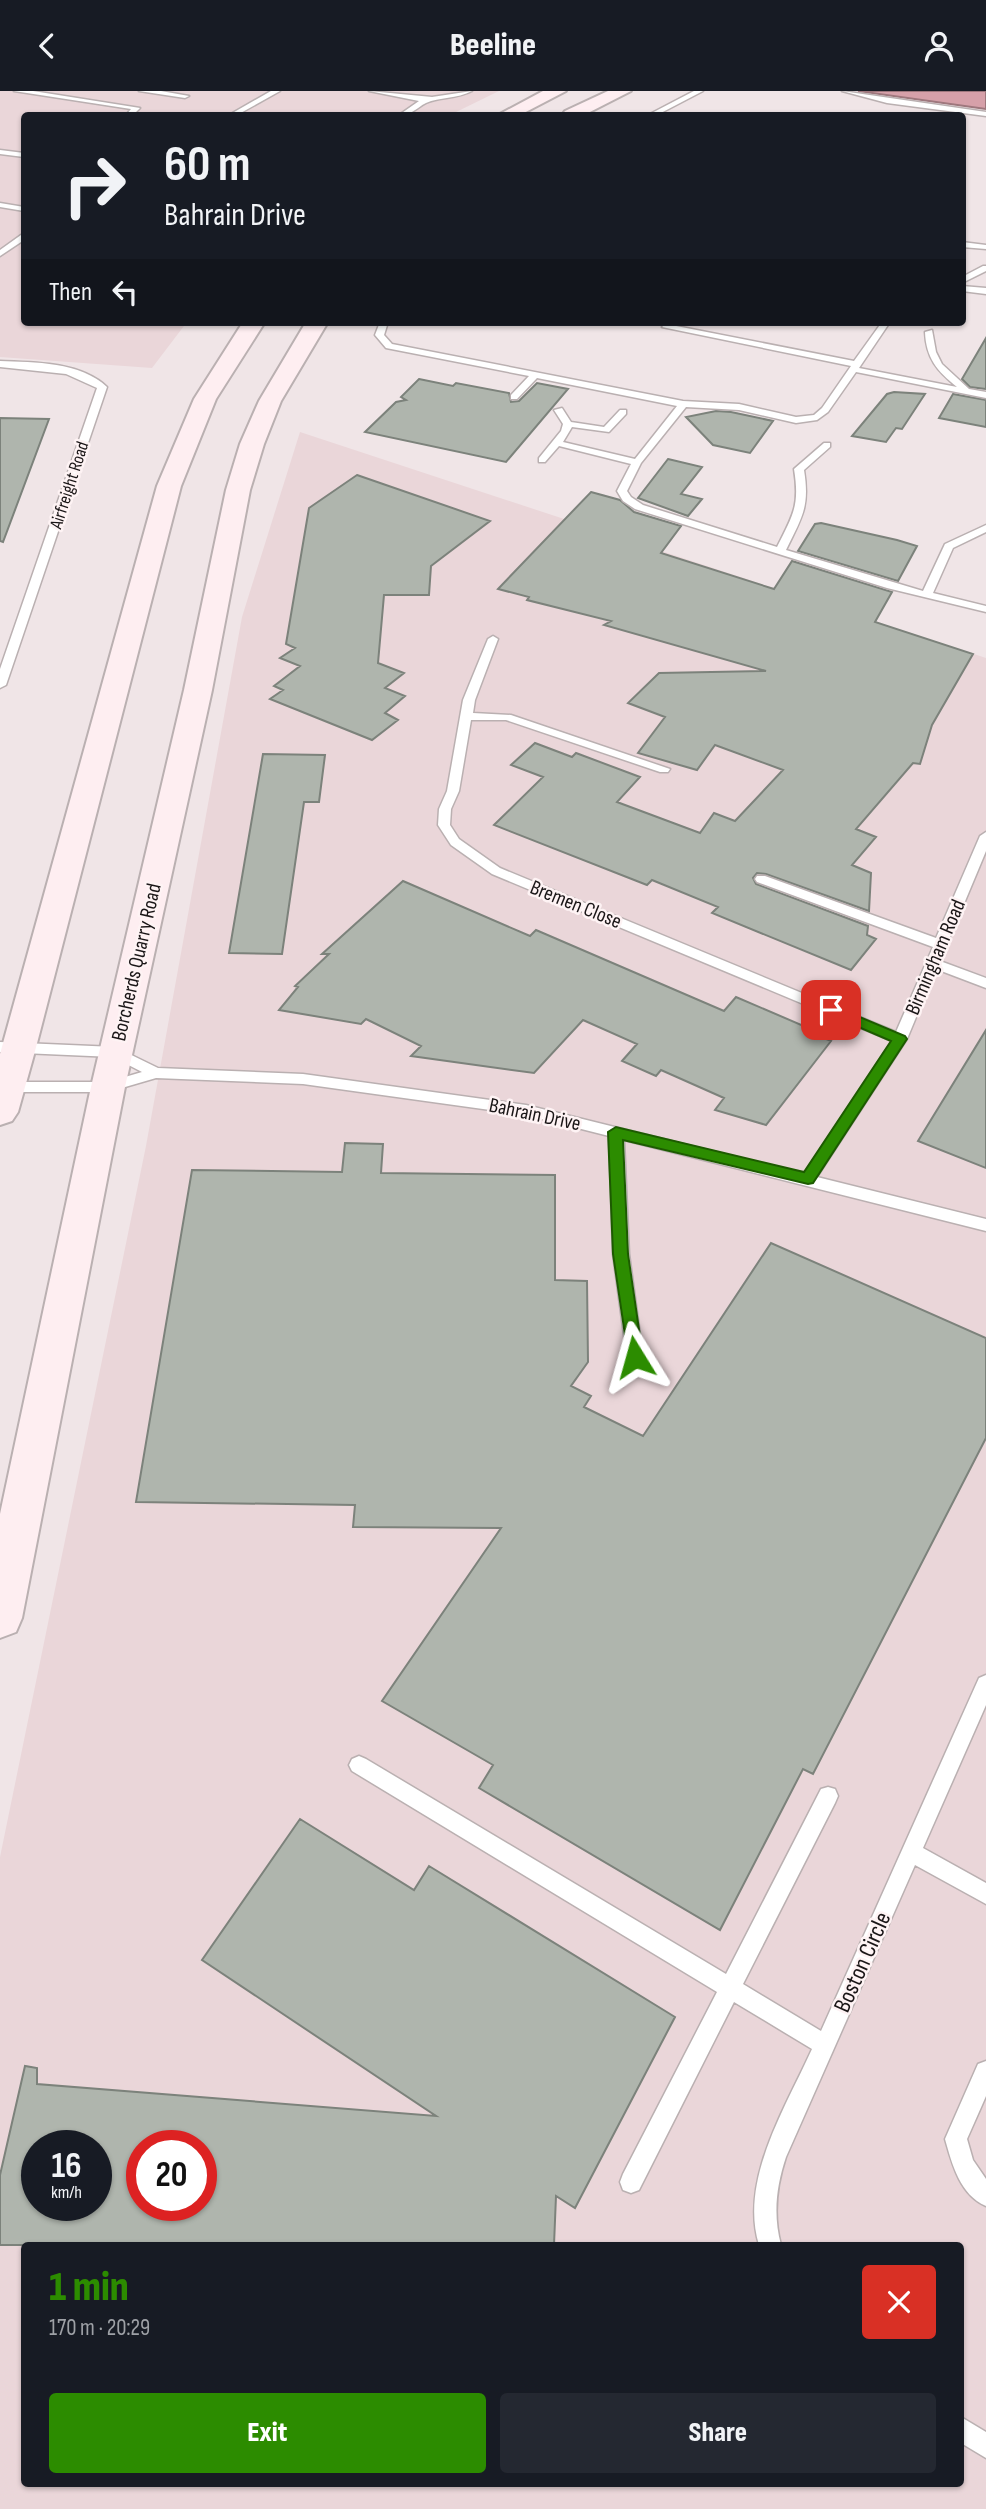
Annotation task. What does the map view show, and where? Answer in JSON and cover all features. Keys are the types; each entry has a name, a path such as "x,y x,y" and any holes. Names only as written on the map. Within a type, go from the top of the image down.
{"main road":[{"path":"513,112 557,91"},
{"path":"577,112 622,91"},
{"path":"2,1095 10,1047 27,1014 169,486 205,399 251,326"},
{"name":"Borcherds Quarry Road","path":"0,1618 111,1069 198,690 242,474 270,401 315,326"}],"lane":[{"path":"18,91 136,108 132,112"},
{"path":"143,91 185,96"},
{"path":"238,112 275,91"},
{"path":"377,91 426,100 448,99 467,91"},
{"path":"408,97 418,91"},
{"path":"658,112 699,91"},
{"path":"846,91 887,101 986,114"},
{"path":"408,112 426,100"},
{"path":"0,152 21,155"},
{"path":"0,205 21,208"},
{"path":"0,254 21,239"},
{"path":"966,244 986,247"},
{"path":"966,279 986,268"},
{"path":"966,288 986,291"},
{"path":"382,326 379,335 389,345 684,404 722,405 796,420 812,419 825,410 883,326"},
{"path":"666,327 986,395"},
{"path":"929,331 929,350 936,364 970,392"},
{"name":"Airfreight Road","path":"0,364 60,370 96,381 102,387 0,685"},
{"path":"514,397 535,375"},
{"path":"684,404 637,462 622,491 633,503 891,586 986,610"},
{"path":"559,410 568,424 606,430"},
{"path":"595,443 623,412"},
{"path":"542,460 568,424"},
{"path":"556,443 637,462"},
{"path":"780,552 800,510 803,493 799,469 827,445"},
{"path":"927,595 949,547 986,528"},
{"name":"Bremen Close","path":"493,639 466,716 453,791 445,809 444,825 455,842 496,871 900,1039"},
{"path":"466,716 507,717 664,769"},
{"name":"Birmingham Road","path":"808,1179 900,1039 986,836"},
{"path":"761,879 941,945"},
{"path":"933,963 986,983"},
{"name":"Bahrain Drive","path":"10,1047 111,1069 303,1079 398,1090 526,1110 986,1225"},
{"name":"Bahrain Drive","path":"2,1095 111,1069 156,1073"},
{"path":"616,1132 621,1254 635,1357"},
{"name":"Boston Circle","path":"768,2242 766,2237 765,2186 776,2154 986,1684"},
{"path":"359,1765 825,2045"},
{"path":"631,2182 828,1796"},
{"path":"911,1852 986,1893"},
{"path":"986,2072 956,2139 963,2165 981,2192 986,2195"},
{"path":"964,2431 986,2446"}],"shaded area":[{"path":"0,91 499,91 456,112 21,112 21,326 184,326 152,368 0,357"},
{"path":"858,91 986,91 986,109"},
{"path":"300,432 986,658 986,2509 0,2509 0,1857 146,1146 242,617"}],"building":[{"path":"986,338 986,389 970,387 962,379"},
{"path":"419,379 509,393 511,402 519,401 537,383 568,389 506,462 365,432 396,402 406,400 401,397"},
{"path":"887,394 925,394 902,429 896,428 886,442 852,436"},
{"path":"953,394 986,400 986,427 939,418"},
{"path":"716,411 773,421 750,453 713,445 686,417"},
{"path":"0,418 49,419 3,542 0,541"},
{"path":"668,459 702,467 681,494 702,499 688,516 638,498"},
{"path":"357,475 490,521 431,566 429,595 384,595 378,663 404,673 385,688 405,696 385,713 398,720 372,740 270,699 283,690 274,686 300,666 280,658 295,648 286,644 309,508"},
{"path":"591,492 620,500 634,512 681,526 661,553 774,589 792,561 892,592 875,622 973,654 932,725 920,764 913,763 856,829 876,837 852,865 871,873 869,911 766,874 757,873 753,878 756,884 868,926 867,935 876,939 851,970 712,913 718,907 652,880 647,885 494,825 543,777 511,765 535,743 572,757 576,753 640,777 617,802 700,833 714,813 735,821 783,770 715,745 697,770 638,753 665,717 628,703 659,673 766,671 604,625 611,621 527,600 529,597 498,589"},
{"path":"821,523 917,546 898,581 798,551 815,524"},
{"path":"263,754 325,755 319,802 304,802 282,954 229,953"},
{"path":"403,881 530,936 536,930 724,1011 736,997 820,1033 819,1036 831,1041 766,1125 715,1110 724,1098 661,1070 656,1076 622,1061 637,1044 583,1020 534,1073 411,1056 421,1046 366,1019 361,1024 279,1010 298,987 295,986 329,954 322,954"},
{"path":"986,1030 986,1168 918,1141"},
{"path":"345,1143 383,1144 381,1173 555,1175 555,1280 587,1281 588,1362 571,1386 591,1396 584,1407 643,1436 771,1243 986,1338 986,1438 813,1774 803,1769 720,1930 479,1788 493,1765 382,1701 501,1528 353,1527 355,1505 136,1502 192,1170 342,1172"},
{"path":"300,1819 414,1890 429,1866 675,2017 575,2208 556,2196 554,2242 21,2242 21,2245 0,2245 0,2175 25,2066 37,2068 37,2084 436,2116 202,1960"}],"route":[{"path":"635,1357 621,1254 616,1132 808,1179 848,1114 900,1039 831,1010"}]}
